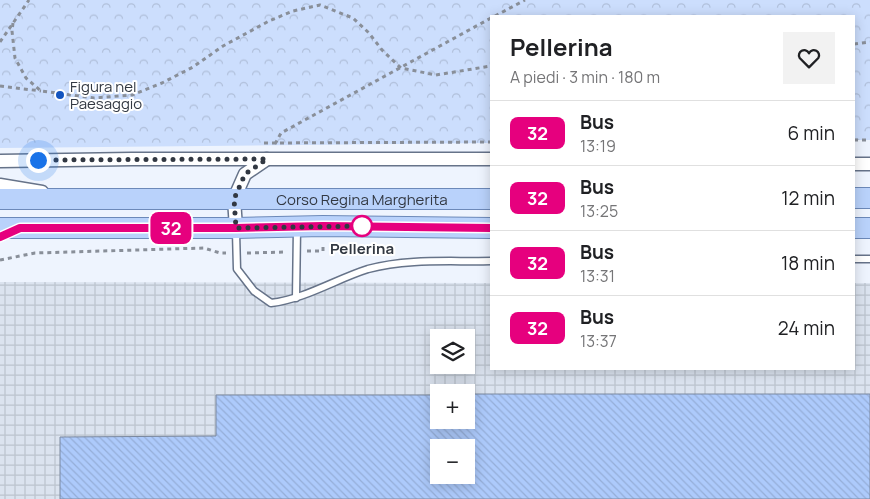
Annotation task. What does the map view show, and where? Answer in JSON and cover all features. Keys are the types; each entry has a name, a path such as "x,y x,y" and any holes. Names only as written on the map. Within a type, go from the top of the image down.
{"main road":[{"path":"855,198 870,198"},
{"name":"Corso Regina Margherita","path":"0,199 490,199"},
{"name":"Corso Regina Margherita","path":"10,228 236,228 297,226 490,228"},
{"path":"855,228 870,228"}],"street":[{"path":"236,228 234,199 245,174 267,159"},
{"path":"0,161 490,160"},
{"path":"855,164 870,164"},
{"name":"Corso Regina Margherita","path":"0,185 99,200"},
{"name":"Corso Regina Margherita","path":"0,237 10,228"}],"lane":[{"path":"296,298 297,226"},
{"path":"236,228 237,269 254,291 270,303 287,302 341,278 403,262 490,261"},
{"path":"855,259 870,258"}],"path":[{"path":"0,42 29,0"},
{"path":"497,15 525,0"},
{"path":"0,86 94,98 132,95 178,75 223,46 269,21 293,11 320,5 353,18 401,68 436,75 490,66"},
{"path":"274,145 281,134 490,19"},
{"path":"12,23 16,58 26,78 41,90"},
{"path":"855,44 870,42"},
{"path":"855,140 870,140"},
{"path":"0,260 35,253 204,248 220,253 323,251"}],"shaded area":[{"path":"0,282 490,283 490,370 855,370 855,283 870,283 870,499 0,499"}],"green space":[{"path":"0,0 870,0 870,140 855,140 855,15 490,15 490,143 0,148"}],"building":[{"path":"475,394 870,394 870,499 60,499 60,437 216,436 216,395 430,395 430,429 475,429"}],"bus line":[{"name":"32","path":"0,237 20,228 323,226 490,228"}],"place":[{"name":"Figura nel Paesaggio","path":"60,95"},
{"name":"Pellerina","path":"362,226"}],"route":[{"path":"38,160 267,159 245,174 234,199 236,228 362,226"}]}
